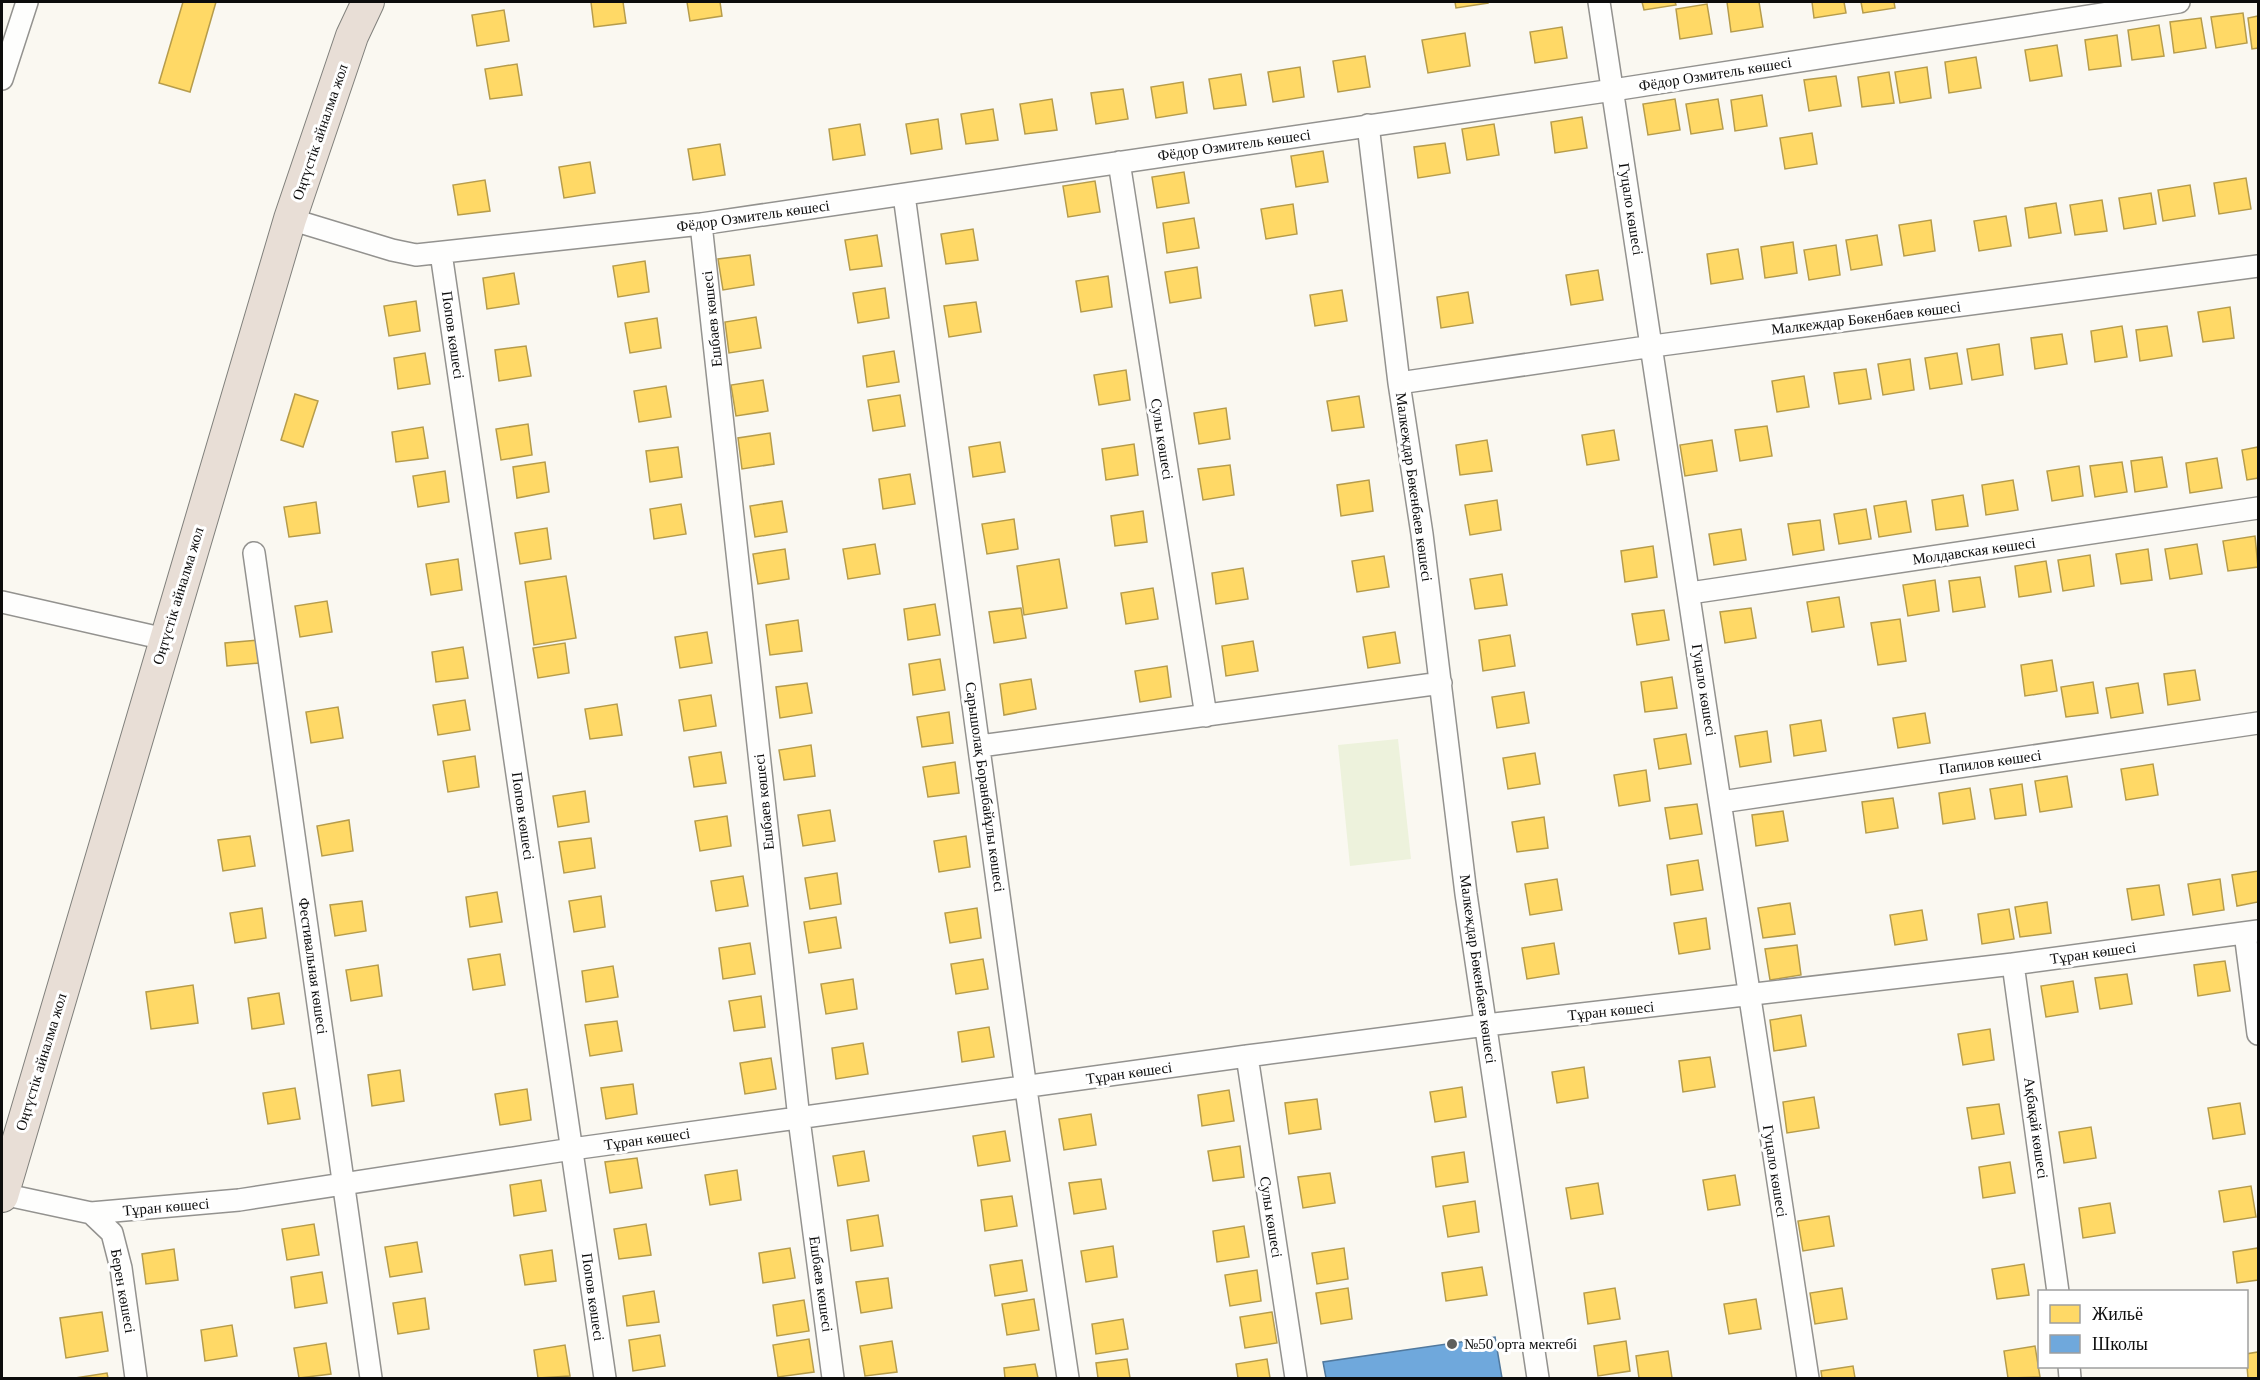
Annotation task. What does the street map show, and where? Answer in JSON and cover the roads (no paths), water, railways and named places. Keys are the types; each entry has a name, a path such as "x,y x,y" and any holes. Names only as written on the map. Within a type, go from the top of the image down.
{"highway":[{"name":"Оңтүстік айналма жол","path":"2,1195 8,1148 165,639 290,219 352,36 368,2"}],"street":[{"path":"2,79 27,2"},
{"name":"Гуцало көшесі","path":"1599,2 1653,346 1748,996 1808,1378"},
{"name":"Фёдор Озмитель көшесі","path":"290,219 416,255 701,224 1613,90 2179,2"},
{"path":"1368,125 1399,383"},
{"name":"Сулы көшесі","path":"1119,162 1206,716"},
{"name":"Сарышолақ Боранбайұлы көшесі","path":"904,195 980,746 1024,1087 1068,1378"},
{"name":"Ешбаев көшесі","path":"701,224 799,1119 833,1378"},
{"name":"Попов көшесі","path":"441,253 605,1378"},
{"name":"Малкеждар Бөкенбаев көшесі","path":"1539,1378 1467,894 1422,534 1399,383 1653,346 2259,266"},
{"name":"Молдавская көшесі","path":"1690,593 2259,508"},
{"name":"Фестивальная көшесі","path":"254,553 371,1378"},
{"path":"2,602 165,639"},
{"path":"980,746 1441,683"},
{"name":"Папилов көшесі","path":"1721,802 2259,723"},
{"path":"2252,932 2259,1034"},
{"name":"Тұран көшесі","path":"2,1195 91,1213 239,1200 345,1186 572,1149 1247,1056 1486,1025 2013,964 2252,932"},
{"name":"Ақбақай көшесі","path":"2013,964 2058,1290"},
{"name":"Сулы көшесі","path":"1247,1056 1296,1378"},
{"name":"Берен көшесі","path":"91,1213 112,1233 121,1268 136,1378"}],"place":[{"name":"№50 орта мектебі","path":"1452,1344"}]}
